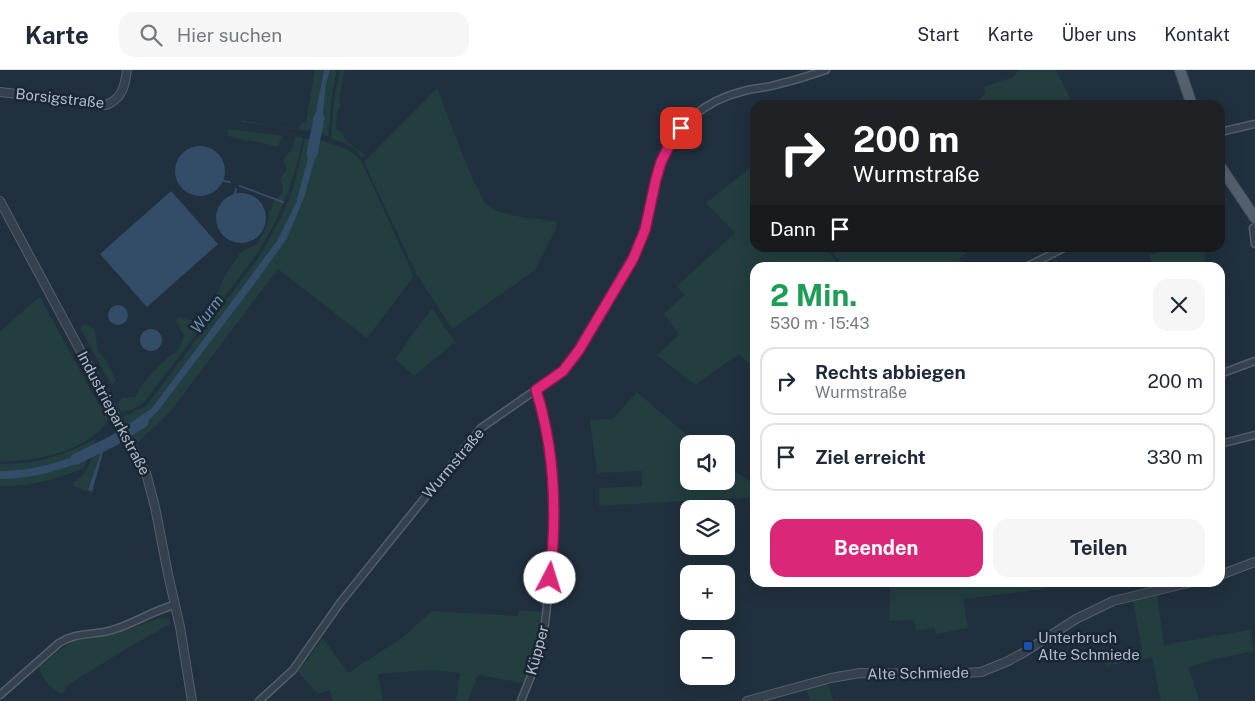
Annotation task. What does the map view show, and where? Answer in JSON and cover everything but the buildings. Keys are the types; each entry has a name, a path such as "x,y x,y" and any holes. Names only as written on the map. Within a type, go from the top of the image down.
{"main road":[{"path":"1180,70 1190,100"},
{"path":"1225,173 1255,218"}],"street":[{"name":"Borsigstraße","path":"0,92 106,105 116,100 121,93 127,70"},
{"name":"Wurmstraße","path":"259,701 293,670 340,602 481,428 563,371 579,350 633,259 645,230 661,162 672,140 681,128 692,116 708,104 721,98 799,79 826,70"},
{"path":"1225,131 1255,124"},
{"name":"Industrieparkstraße","path":"0,201 146,472 180,627 192,701"},
{"path":"1255,227 1253,228 1255,244"},
{"path":"1036,262 1056,252"},
{"path":"1225,372 1255,361"},
{"name":"Küpper","path":"520,701 537,662 545,625 552,562 553,510 549,443 536,390"},
{"path":"1225,443 1255,435"},
{"path":"1225,573 1255,562"},
{"name":"Alte Schmiede","path":"747,701 831,678 860,673 951,674 981,672 1014,657 1076,619 1112,601 1171,587"},
{"path":"0,695 67,638 88,633 112,631 175,605"}],"green space":[{"path":"315,70 324,70 313,126 314,131 298,129 302,123 306,122"},
{"path":"330,70 337,70 333,88 328,136 321,134 326,84"},
{"path":"340,70 345,70 339,100 341,107 337,112 336,129 343,133 345,140 365,156 361,157 356,150 348,145 331,139 334,100"},
{"path":"1019,70 1056,70 1071,100 979,100 985,93 984,87 1013,77"},
{"path":"437,88 477,188 490,207 513,216 557,222 556,228 535,270 452,329 416,273 364,162"},
{"path":"241,120 277,126 241,122"},
{"path":"228,129 283,136 277,147 231,137 228,135"},
{"path":"295,136 303,138 295,170 278,215 263,244 145,401 134,409 121,412 117,404 123,398 135,397 153,372 171,355 177,352 184,336 176,321 178,317 194,321 202,316 220,287 225,275 241,252 257,244 267,226 269,212 274,201 283,193 280,179 286,169 283,161 293,147"},
{"path":"305,139 313,139 296,203 277,241 152,408 127,425 123,417 147,405 262,253 293,189"},
{"path":"320,140 349,150 361,160 414,276 367,338 278,269 170,412 137,443 132,434 158,411 253,286 301,207"},
{"path":"750,168 750,252 829,252 836,262 750,262 750,364 739,354 695,385 657,355 679,335 664,314 684,295 677,286 735,233 706,203"},
{"path":"833,252 967,253 959,258 961,262 840,262"},
{"path":"1159,252 1204,252 1205,262 1152,262 1149,255"},
{"path":"40,297 92,393 109,419 95,434 72,448 49,456 0,462 0,332"},
{"path":"432,308 455,342 414,376 395,359"},
{"path":"86,324 95,330 98,352 106,360 116,381 111,385 81,329 81,326"},
{"path":"637,392 687,435 680,435 680,490 735,490 735,471 750,482 750,497 599,506 599,488 642,486 642,471 597,473 590,420 613,419"},
{"path":"96,439 92,449 69,458 47,465 12,471 0,471 0,464 25,463 50,458"},
{"path":"101,452 88,489 86,491 73,486 74,482 83,475 94,454"},
{"path":"87,460 84,468 54,479 32,484 0,486 0,479 34,476"},
{"path":"890,587 1045,587 1045,589 963,599 968,628 936,634 934,628 916,631 914,620 889,621"},
{"path":"1157,595 1164,645 1250,630 1254,651 1211,660 1188,668 1200,701 1161,701 1152,657 1106,666 1104,658 1142,650 1133,601"},
{"path":"519,610 542,612 533,657 524,683 478,675 468,701 456,701 460,673 433,670 378,674 383,701 333,701 330,690 318,694 298,672 323,638 348,673 403,637 432,611 518,616"},
{"path":"160,618 170,619 170,624 67,686 62,694 51,687 40,671 39,667 73,640 115,634"},
{"path":"828,684 833,701 810,701 806,689"}],"water":[{"path":"324,70 330,70 326,84 321,134 314,131 313,126"},
{"path":"313,139 320,140 304,198 287,238 158,411 132,434 127,425 152,408 277,241 296,203"},
{"path":"200,146 210,148 218,153 223,161 225,171 223,181 218,189 210,194 200,196 190,194 182,189 177,181 175,171 177,161 182,153 190,148"},
{"path":"171,191 218,244 147,307 100,254"},
{"path":"236,193 246,193 259,200 266,213 266,223 259,236 246,243 236,243 227,239 220,232 216,223 216,213 220,204 227,197"},
{"path":"118,305 125,308 128,315 125,322 118,325 111,322 108,315 111,308"},
{"path":"151,329 159,332 162,340 159,348 151,351 143,348 140,340 143,332"},
{"path":"117,432 122,440 104,449 92,492 88,490 101,452 94,454 98,444"},
{"path":"92,449 87,460 66,468 34,476 0,479 0,471 12,471 47,465"}],"waterway":[{"name":"Wurm","path":"312,154 319,118"},
{"path":"223,181 230,182"},
{"path":"240,186 283,202"},
{"path":"235,194 236,189"},
{"name":"Wurm","path":"76,459 113,441 143,422"}],"place":[{"name":"Unterbruch Alte Schmiede","path":"1028,646"}],"route":[{"path":"550,578 552,562 552,476 549,443 536,390 563,371 579,350 633,259 645,230 661,162 666,150 681,128"}]}
